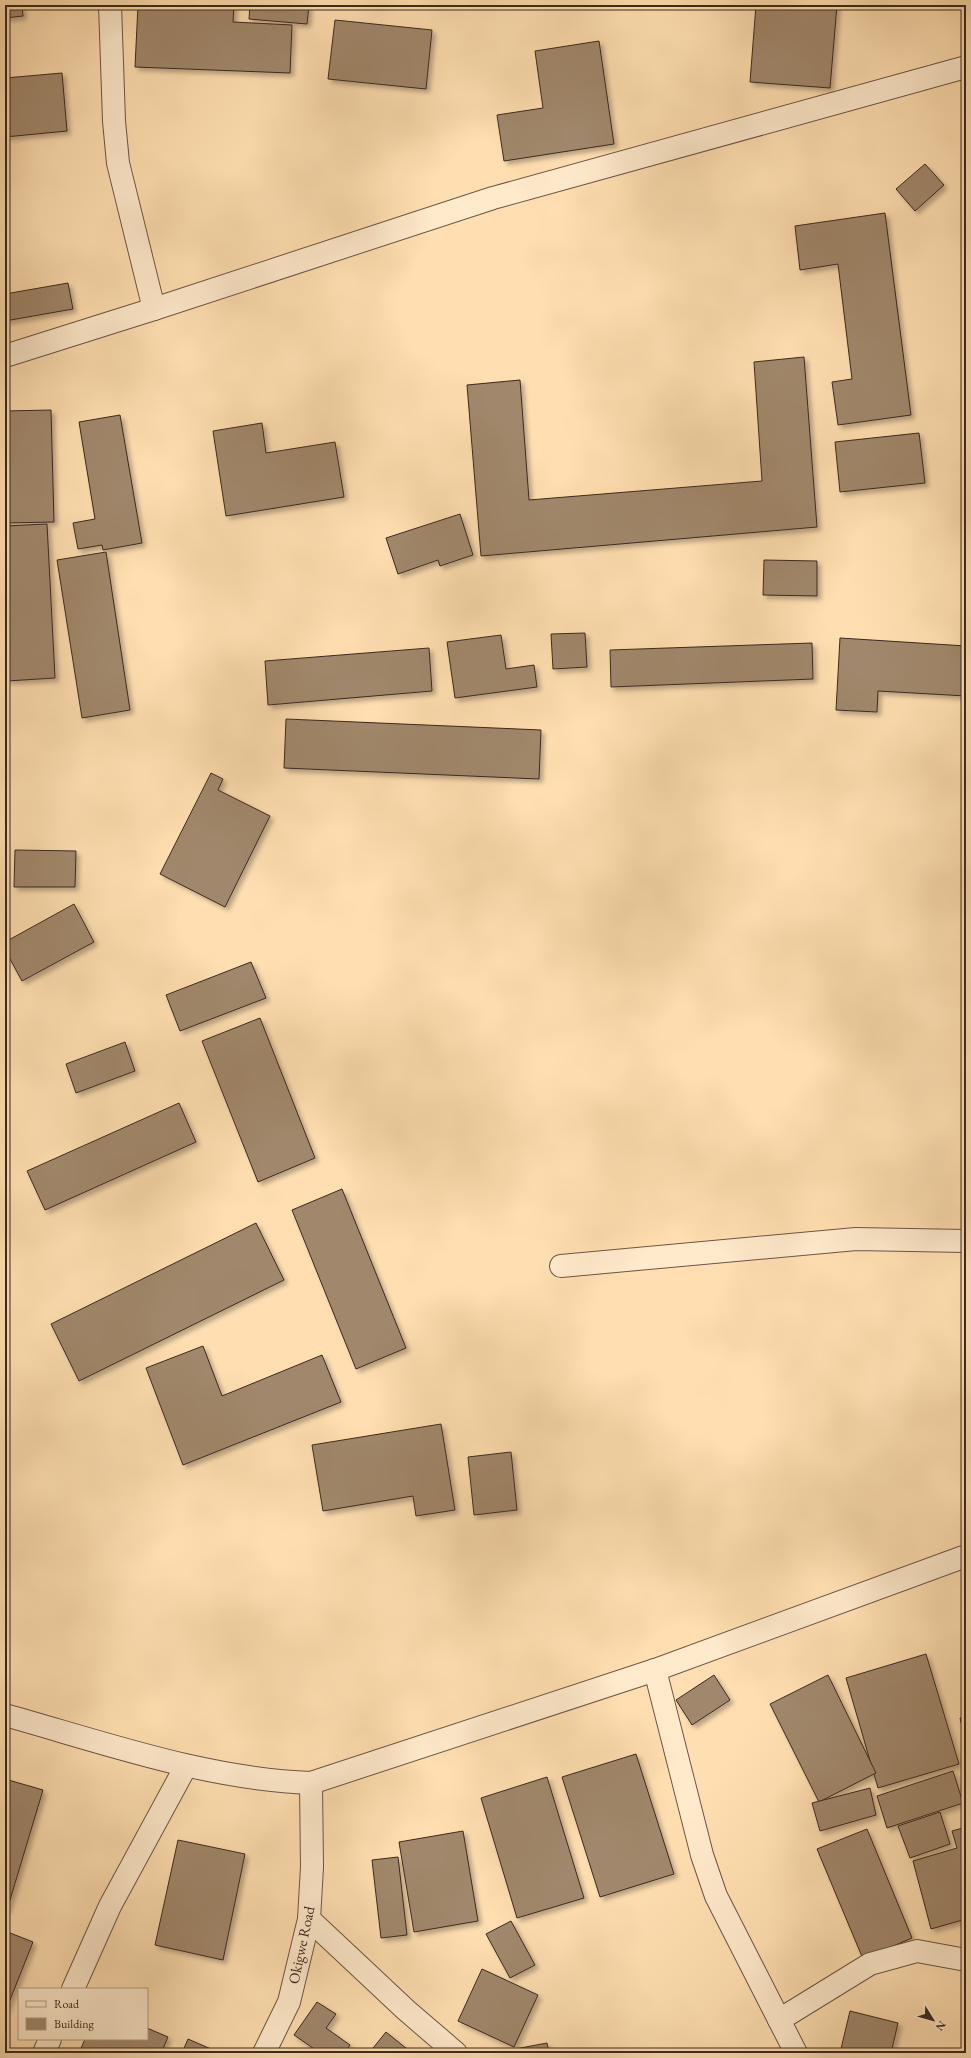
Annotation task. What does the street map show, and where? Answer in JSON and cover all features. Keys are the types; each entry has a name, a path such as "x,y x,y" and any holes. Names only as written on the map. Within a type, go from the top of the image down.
{"street":[{"path":"110,5 114,122 118,163 154,309"},
{"path":"5,356 493,198 966,67"},
{"path":"561,1266 856,1239 966,1241"},
{"path":"5,1715 186,1766 279,1782 310,1783 655,1670 966,1556"},
{"path":"655,1670 702,1855 716,1896 796,2053"},
{"path":"73,1988 110,1906 186,1766"},
{"name":"Okigwe Road","path":"264,2053 289,2002 309,1919 312,1867 310,1783"},
{"path":"309,1919 406,2010 456,2053"},
{"path":"779,2020 870,1964 917,1951 966,1960"},
{"path":"44,2053 50,2040"}],"building":[{"path":"5,5 22,5 23,16 5,18"},
{"path":"138,5 234,5 233,22 292,25 290,73 135,67"},
{"path":"250,5 309,5 307,24 249,19"},
{"path":"756,5 837,5 830,88 750,82"},
{"path":"335,20 432,30 426,89 328,79"},
{"path":"599,41 614,144 504,161 497,115 543,108 535,51"},
{"path":"62,73 67,131 5,137 5,78"},
{"path":"925,164 944,185 915,211 896,189"},
{"path":"885,213 911,415 838,425 832,382 852,379 838,264 800,270 795,226"},
{"path":"68,283 73,309 5,321 5,294"},
{"path":"804,357 817,527 481,556 467,385 520,380 529,500 762,481 754,362"},
{"path":"966,388 966,512 962,389"},
{"path":"51,410 54,522 5,523 5,411"},
{"path":"120,415 142,543 103,550 102,545 78,549 73,523 95,519 79,422"},
{"path":"262,423 266,453 335,442 344,497 226,516 213,431"},
{"path":"919,433 925,483 840,492 835,442"},
{"path":"460,514 473,555 440,566 438,560 398,574 386,538"},
{"path":"47,524 55,678 7,681 5,526"},
{"path":"106,552 130,710 82,718 57,560"},
{"path":"764,560 817,561 817,596 763,595"},
{"path":"585,633 587,667 553,669 551,634"},
{"path":"501,635 506,669 534,665 537,687 455,698 447,642"},
{"path":"840,638 966,646 966,696 878,691 877,712 836,710"},
{"path":"812,643 813,679 611,687 610,650"},
{"path":"429,648 432,691 268,705 265,661"},
{"path":"286,719 541,730 539,779 284,768"},
{"path":"211,773 223,779 218,790 270,816 225,907 160,874"},
{"path":"15,850 76,851 75,887 14,887"},
{"path":"74,904 94,942 22,981 5,950 5,942"},
{"path":"251,962 266,998 180,1031 166,995"},
{"path":"260,1018 315,1158 258,1182 202,1041"},
{"path":"125,1042 135,1071 76,1093 66,1064"},
{"path":"179,1103 196,1142 45,1210 27,1171"},
{"path":"342,1189 406,1348 356,1369 292,1210"},
{"path":"256,1223 284,1280 79,1381 51,1324"},
{"path":"203,1346 222,1396 322,1355 341,1402 183,1465 146,1368"},
{"path":"441,1424 455,1510 416,1516 413,1496 323,1511 312,1445"},
{"path":"511,1452 517,1510 474,1515 468,1457"},
{"path":"926,1654 959,1764 878,1788 846,1678"},
{"path":"714,1675 730,1700 692,1725 676,1700"},
{"path":"828,1675 876,1773 819,1802 770,1704"},
{"path":"966,1716 966,1744 960,1718"},
{"path":"636,1754 674,1874 600,1897 562,1777"},
{"path":"953,1771 963,1803 887,1828 877,1796"},
{"path":"547,1777 584,1898 517,1918 481,1798"},
{"path":"5,1779 43,1790 7,1910 5,1910"},
{"path":"870,1788 876,1815 820,1831 812,1803"},
{"path":"940,1812 950,1844 910,1858 898,1826"},
{"path":"966,1827 966,1919 931,1929 913,1861 957,1848 952,1831"},
{"path":"867,1829 912,1938 863,1959 817,1849"},
{"path":"463,1831 478,1921 414,1932 399,1842"},
{"path":"178,1840 245,1854 223,1960 155,1945"},
{"path":"398,1857 407,1935 381,1938 372,1860"},
{"path":"511,1921 535,1965 510,1978 486,1934"},
{"path":"5,1931 33,1942 6,2010 5,2010"},
{"path":"482,1969 538,1995 514,2047 458,2021"},
{"path":"317,2002 336,2014 326,2028 350,2045 345,2053 320,2053 294,2035"},
{"path":"850,2011 898,2023 891,2053 840,2053"},
{"path":"148,2028 168,2037 161,2053 79,2053 85,2040 148,2040"},
{"path":"386,2032 412,2053 369,2053"},
{"path":"188,2039 220,2053 182,2053"},
{"path":"547,2043 549,2053 516,2053 515,2049"}]}
